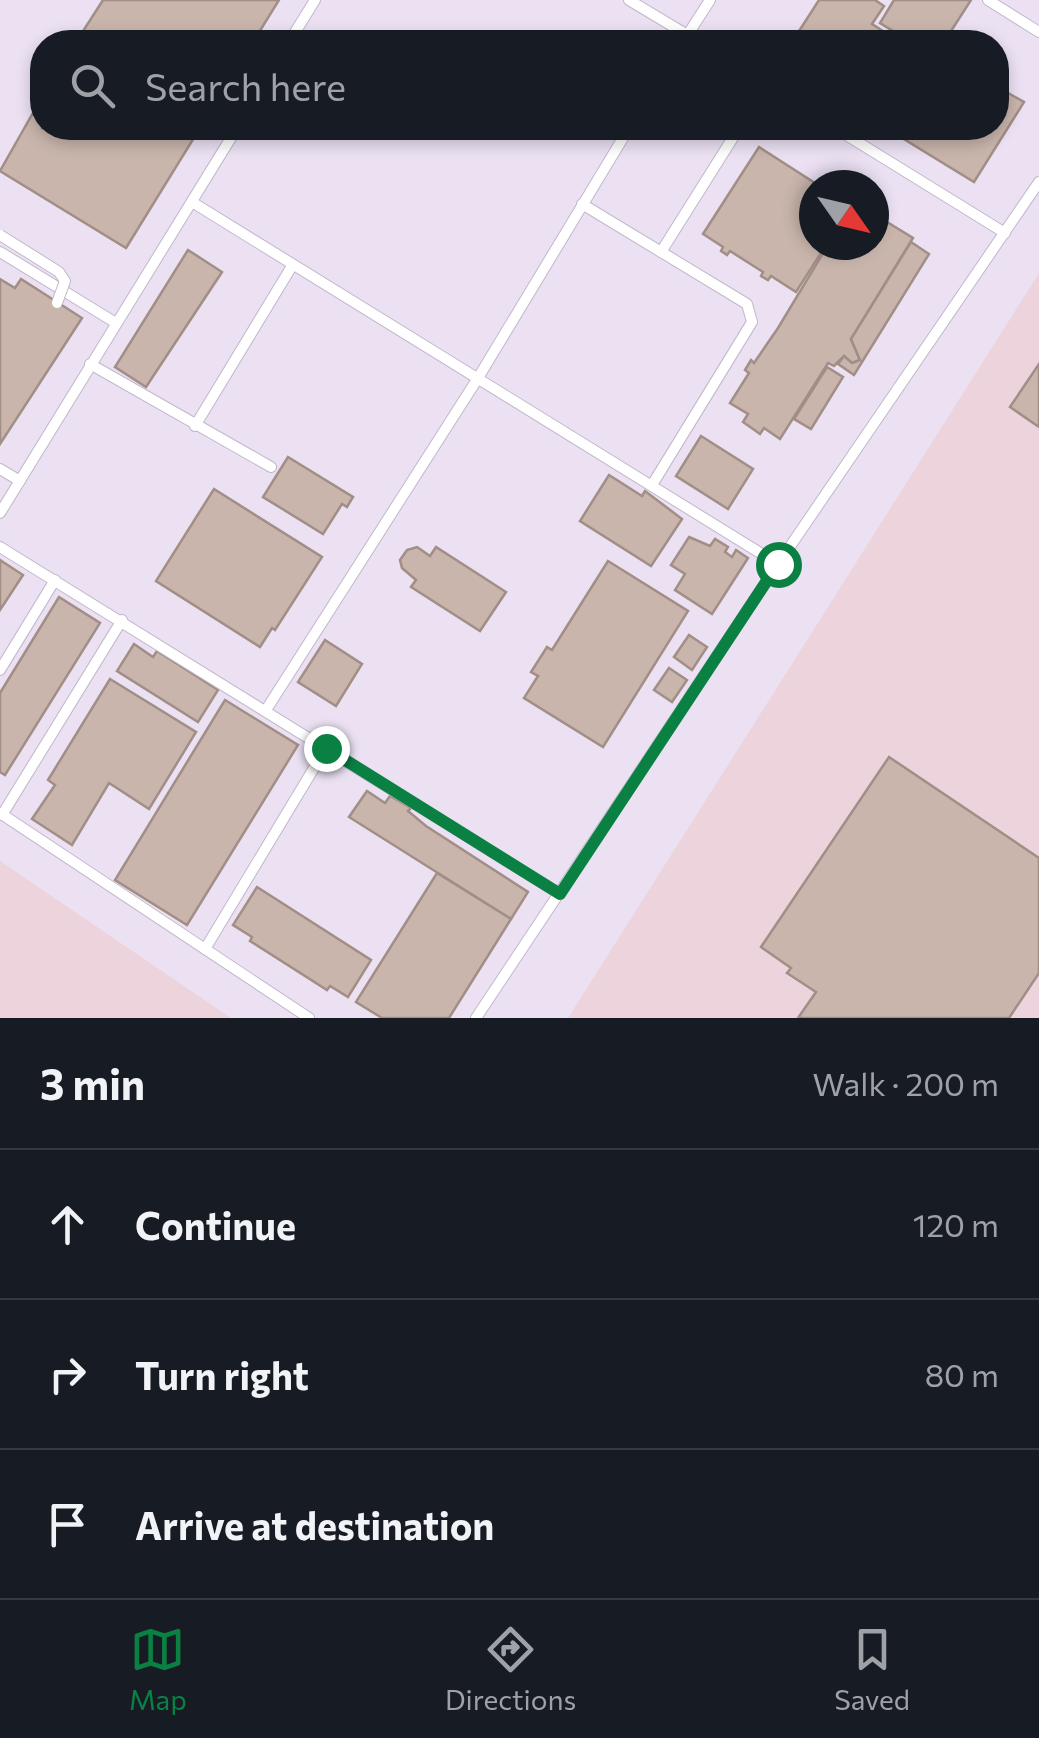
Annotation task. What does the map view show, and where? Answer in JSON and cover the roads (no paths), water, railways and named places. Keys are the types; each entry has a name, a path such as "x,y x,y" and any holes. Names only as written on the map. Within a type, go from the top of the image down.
{"lane":[{"path":"296,30 315,0"},
{"path":"629,0 672,30"},
{"path":"691,30 710,0"},
{"path":"988,0 1039,32"},
{"path":"0,514 230,140"},
{"path":"266,710 478,378 622,140"},
{"path":"661,252 731,140"},
{"path":"855,140 1005,233"},
{"path":"476,1018 778,564 1039,182"},
{"path":"192,202 778,564"},
{"path":"582,204 747,304 752,322 652,484"},
{"path":"0,235 59,272 65,281 57,303"},
{"path":"0,252 116,323"},
{"path":"195,426 292,266"},
{"path":"90,364 271,468"},
{"path":"0,469 20,481"},
{"path":"0,547 560,894"},
{"path":"0,670 55,580"},
{"path":"122,620 1,814 309,1018"},
{"path":"205,950 326,748"}]}
